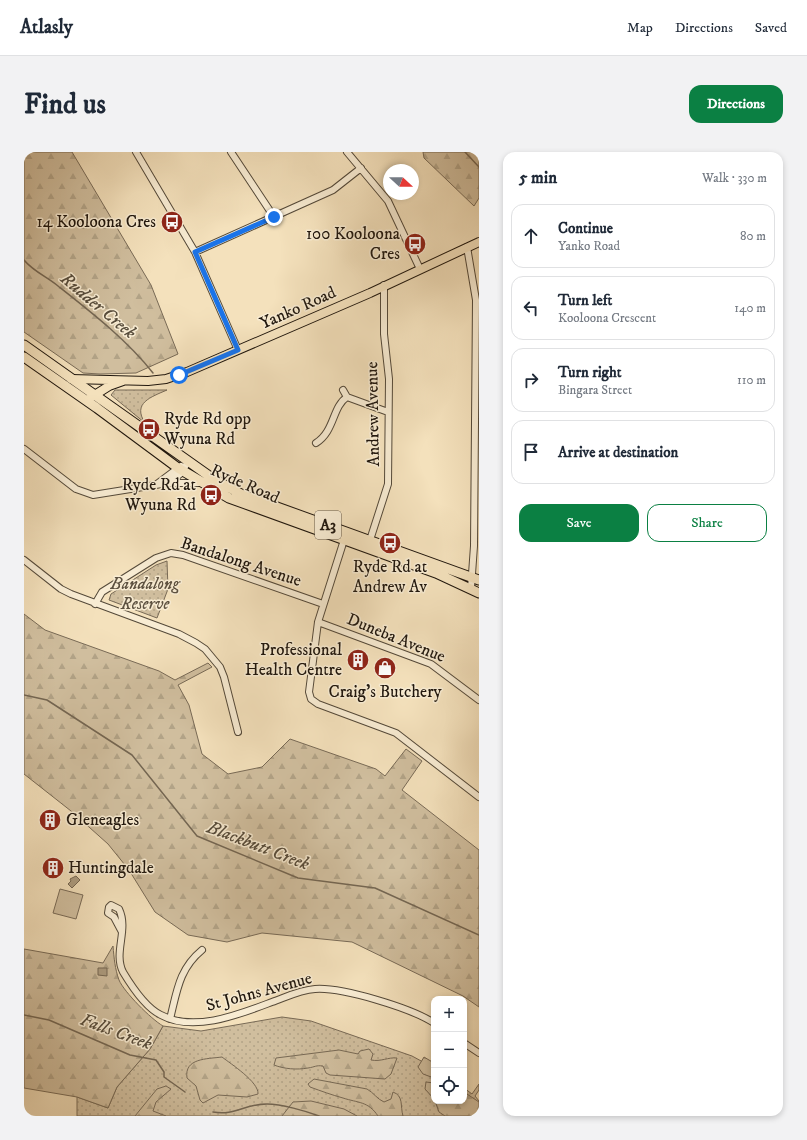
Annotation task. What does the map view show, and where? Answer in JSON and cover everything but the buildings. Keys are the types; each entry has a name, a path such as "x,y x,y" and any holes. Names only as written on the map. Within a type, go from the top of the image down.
{"highway":[{"name":"Ryde Road","path":"24,345 71,379 202,483 245,505 436,573 475,591"},
{"name":"Ryde Road","path":"24,357 91,396"},
{"name":"Ryde Road","path":"183,467 212,478 241,494 476,578"}],"main road":[{"name":"Yanko Road","path":"71,379 166,379 187,372 479,242"},
{"path":"91,396 110,380"},
{"name":"Yanko Road","path":"91,396 124,380"}],"street":[{"path":"136,152 195,252 238,350"},
{"path":"231,152 274,217"},
{"path":"347,152 382,192 394,211 420,269"},
{"path":"195,252 333,190 361,168"},
{"path":"467,247 476,300 475,591"},
{"name":"Andrew Avenue","path":"370,540 387,490 389,379 384,334 384,285"},
{"path":"343,390 347,397 388,412"},
{"path":"316,443 328,434 340,405 347,397"},
{"path":"24,449 76,489 88,494 99,495 157,484 202,483"},
{"path":"168,483 183,467"},
{"path":"157,484 183,467"},
{"path":"344,540 318,622 309,692 314,702 396,733 479,797"},
{"name":"Bandalong Avenue","path":"95,604 102,592 156,558 177,553 323,604"},
{"path":"24,560 61,589 95,604 179,634 196,642 220,667 238,732"},
{"name":"Duneba Avenue","path":"318,622 431,664 479,700"},
{"name":"St Johns Avenue","path":"122,932 120,962 123,972 149,1007 161,1016 170,1019 190,1022 219,1020 303,991 327,989 391,1004 431,1022"},
{"path":"170,1019 183,971 192,958 202,950"},
{"path":"467,1045 479,1053"}],"green space":[{"path":"24,152 72,152 151,285 178,354 136,373 83,373 24,332"},
{"path":"423,152 479,152 479,198 474,206 424,158"},
{"path":"115,390 167,390 150,398 142,406 142,416 145,423 111,395"},
{"name":"Bandalong Reserve","path":"167,561 168,589 157,618 109,600 111,594 156,565"},
{"path":"24,614 45,630 159,671 175,680 208,663 212,667 178,685 189,705 202,754 228,774 262,767 290,739 376,769 385,776 406,749 422,761 402,790 479,850 479,1007 467,999 467,996 463,996 352,942 262,933 227,942 188,935 155,912 129,870 108,844 71,811 24,774"},
{"path":"60,889 83,895 76,919 53,913"},
{"path":"113,946 117,972 122,985 138,1005 163,1026 150,1049 117,1087 108,1108 77,1097 24,1088 24,949 103,963"},
{"path":"282,1017 311,1021 412,1056 431,1066 431,1104 467,1104 467,1090 472,1094 479,1084 479,1090 475,1096 479,1101 479,1116 77,1116 77,1097 108,1108 117,1087 150,1049 163,1026 201,1031"},
{"path":"369,1049 373,1054 371,1060 397,1058 391,1074 385,1079 330,1075 326,1073 323,1066 295,1069 274,1065 276,1058 339,1050 358,1054 360,1051"},
{"path":"222,1057 254,1084 258,1094 247,1097 218,1095 203,1103 200,1100 196,1086 187,1078 187,1071 189,1067 193,1063 204,1059"},
{"path":"424,1057 431,1061 431,1077 423,1074 418,1067"},
{"path":"314,1079 367,1089 384,1102 391,1099 393,1092 399,1096 403,1116 378,1116 374,1111 362,1103 335,1096 310,1087 308,1084"},
{"path":"426,1082 431,1083 431,1096 425,1089"},
{"path":"166,1086 171,1089 156,1102 153,1111 166,1116 135,1116 157,1089"},
{"path":"467,1094 479,1102 479,1116 445,1116 439,1112 436,1104 467,1104"},
{"path":"311,1101 344,1109 357,1116 282,1116 293,1102"}],"shaded area":[{"path":"76,876 80,880 72,888 68,884 71,881 70,879"},
{"path":"98,968 107,968 107,976 98,975"}],"waterway":[{"path":"465,152 479,167"},
{"name":"Rudder Creek","path":"24,260 108,327 132,349 153,373"},
{"name":"Blackbutt Creek","path":"24,695 47,700 132,755 197,836 298,878 375,888 479,935"},
{"name":"Falls Creek","path":"24,1015 49,1020 130,1055 156,1060 164,1072 164,1077 185,1092"},
{"name":"Falls Creek","path":"213,1112 221,1113 267,1104 293,1108 319,1116"}],"place":[{"name":"14 Kooloona Cres","path":"172,222"},
{"name":"100 Kooloona Cres","path":"415,244"},
{"name":"Ryde Rd opp Wyuna Rd","path":"149,429"},
{"name":"Ryde Rd at Wyuna Rd","path":"211,495"},
{"name":"Ryde Rd at Andrew Av","path":"390,543"},
{"name":"Professional Health Centre","path":"358,660"},
{"name":"Craig's Butchery","path":"385,668"},
{"name":"Gleneagles","path":"50,820"},
{"name":"Huntingdale","path":"53,868"}],"route":[{"path":"179,375 238,350 195,252 274,217"}]}
